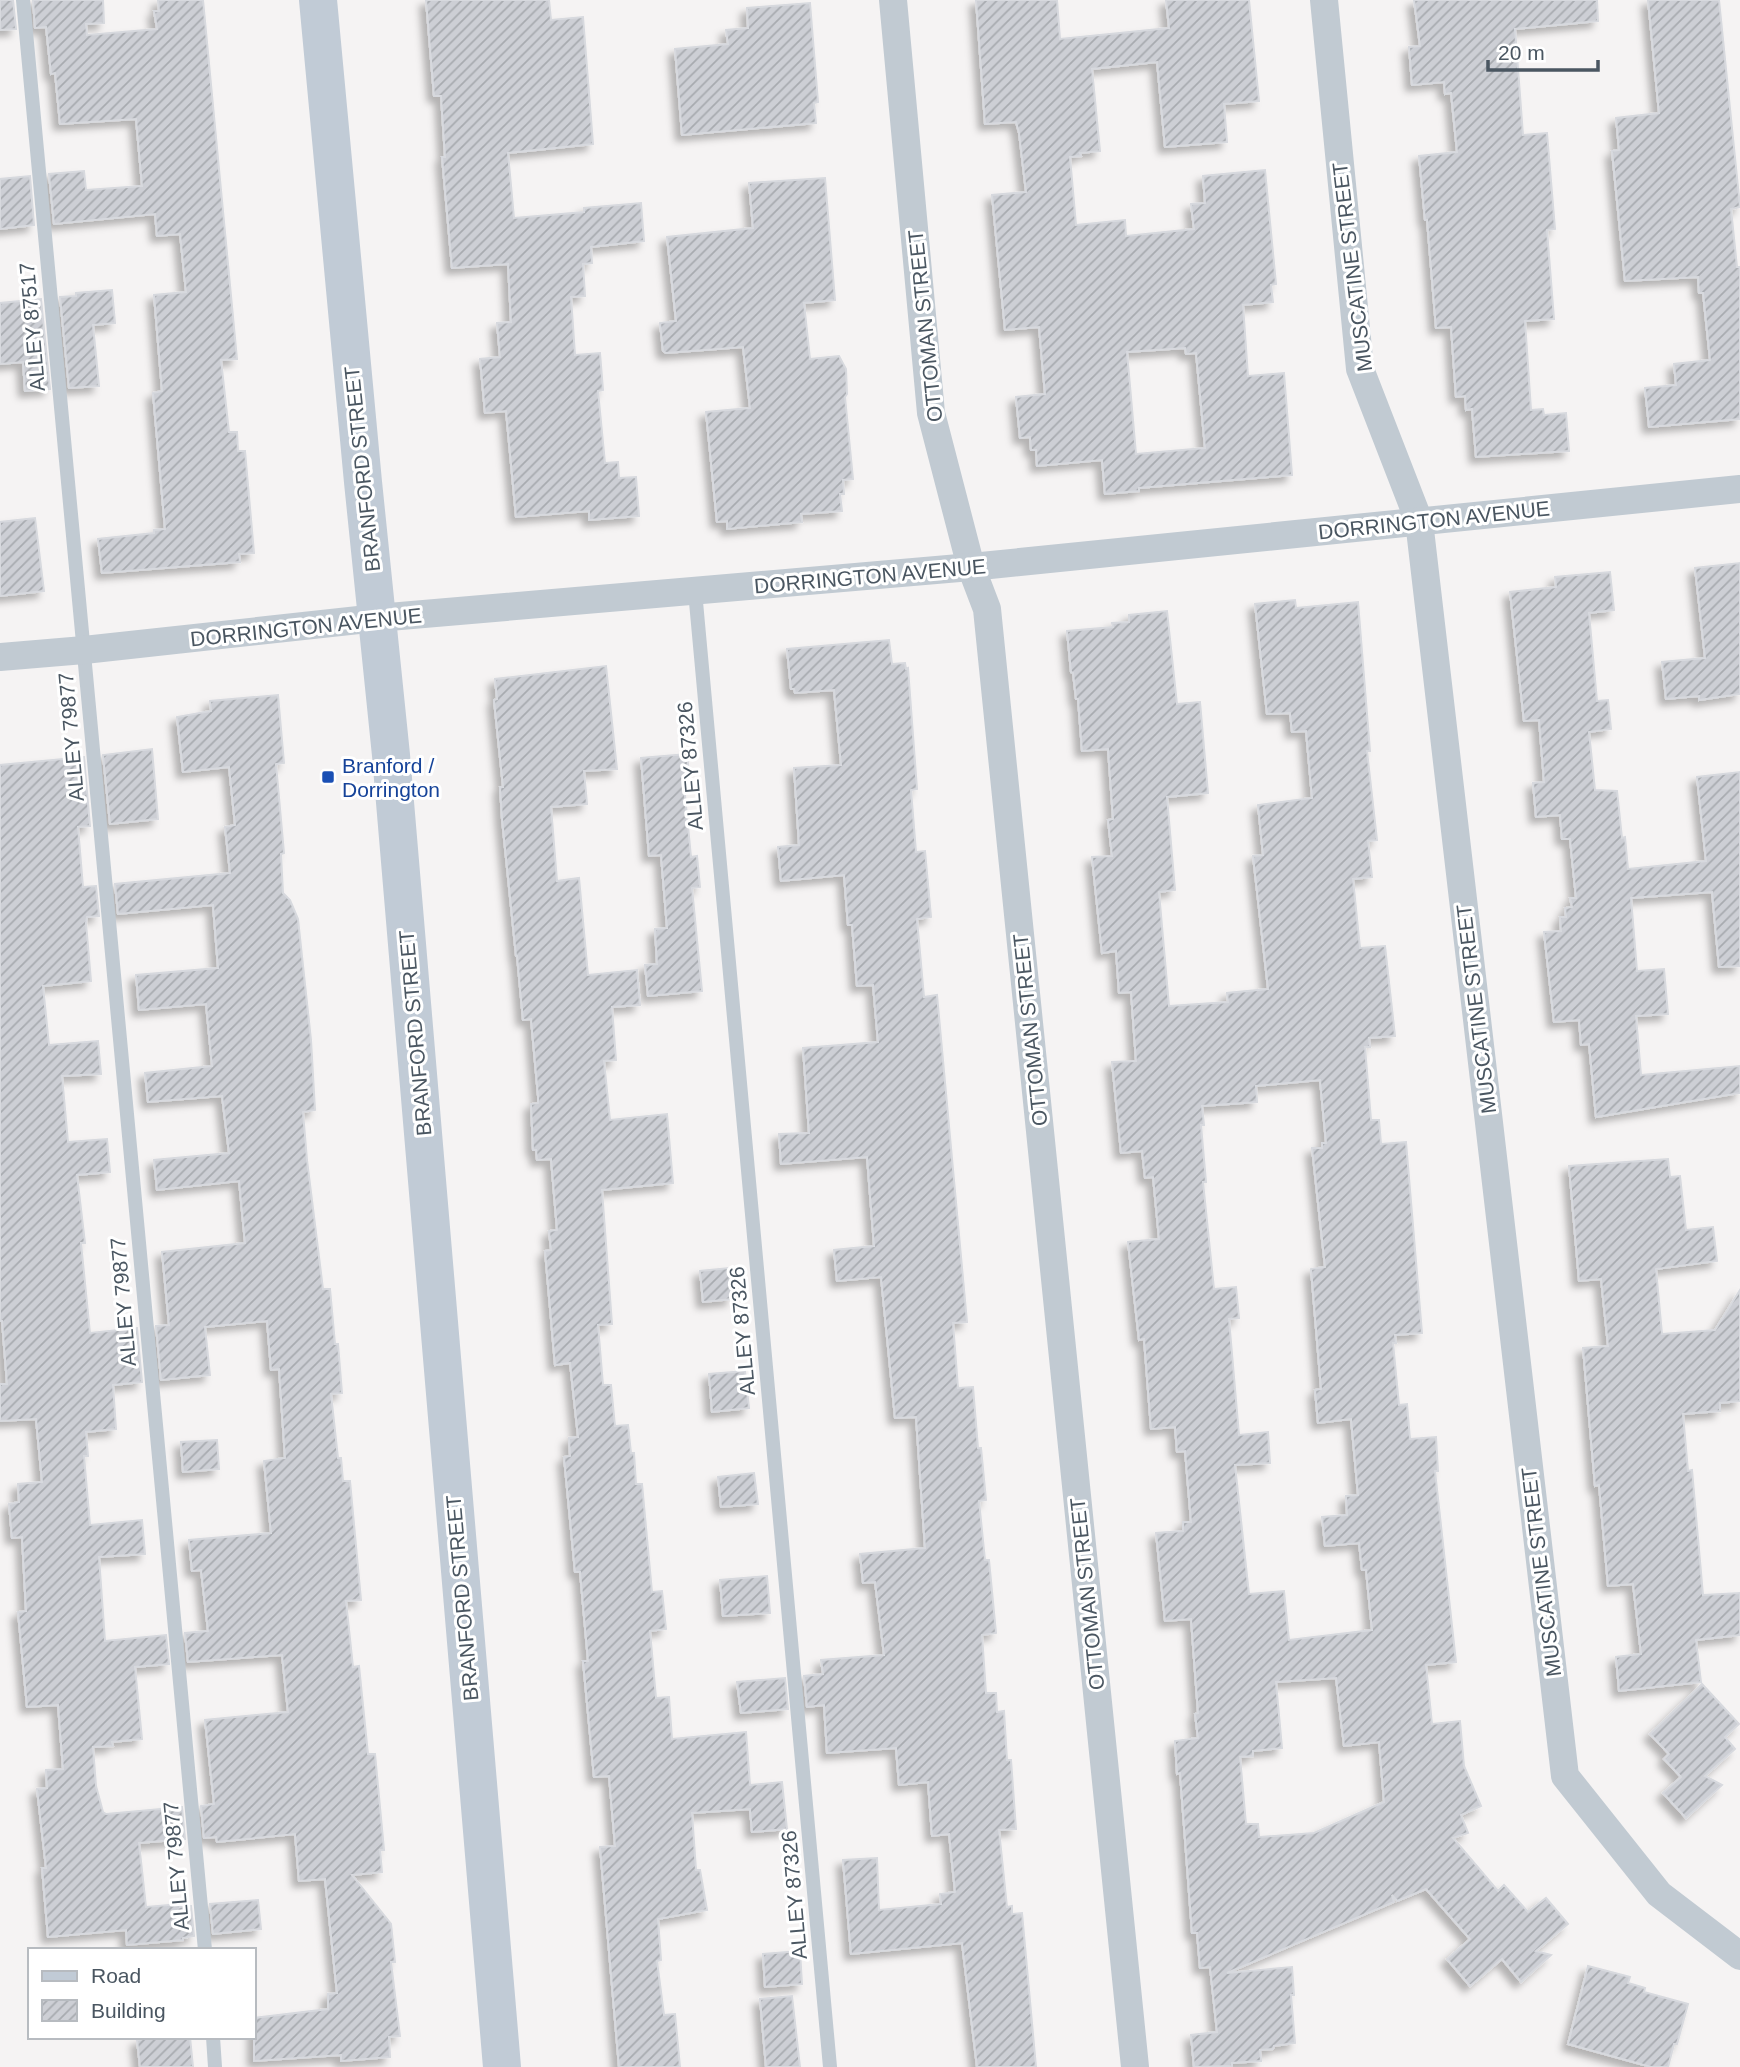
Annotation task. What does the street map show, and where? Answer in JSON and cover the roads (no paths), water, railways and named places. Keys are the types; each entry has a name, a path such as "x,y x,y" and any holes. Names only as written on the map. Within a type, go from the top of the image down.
{"main road":[{"name":"BRANFORD STREET","path":"318,0 391,755 502,2067"}],"street":[{"name":"OTTOMAN STREET","path":"893,0 931,412 971,567 987,608 1135,2067"},
{"name":"MUSCATINE STREET","path":"1324,0 1360,369 1419,521 1565,1776 1659,1894 1740,1956"},
{"name":"DORRINGTON AVENUE","path":"0,657 377,618 971,567 1740,489"}],"lane":[{"name":"ALLEY 87517","path":"23,0 84,650"},
{"name":"ALLEY 87326","path":"695,591 830,2067"},
{"name":"ALLEY 79877","path":"84,650 205,1948"},
{"path":"213,2039 215,2067"}],"place":[{"name":"Branford / Dorrington","path":"328,777"}]}
